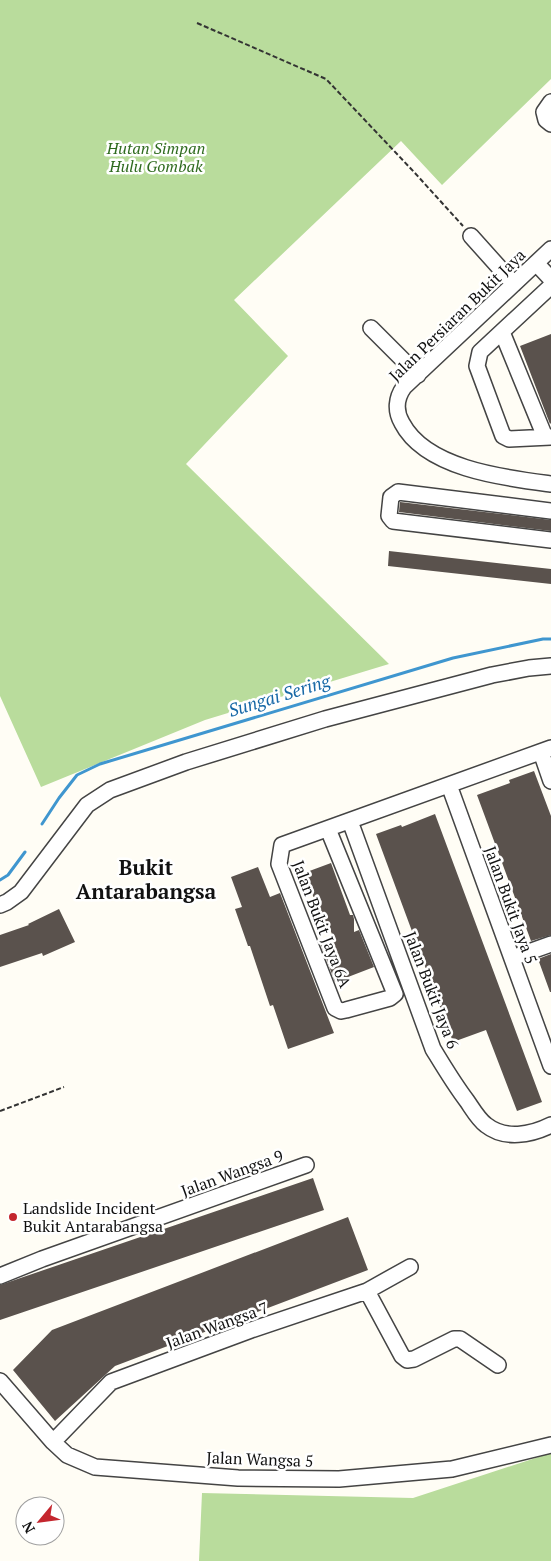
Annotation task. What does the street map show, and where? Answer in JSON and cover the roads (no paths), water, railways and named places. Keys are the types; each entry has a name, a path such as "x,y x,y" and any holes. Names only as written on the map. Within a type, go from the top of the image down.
{"street":[{"path":"551,102 544,112 546,120 551,124"},
{"path":"471,236 514,284"},
{"name":"Jalan Persiaran Bukit Jaya","path":"550,251 400,393 397,407 400,421 416,443 451,462 494,476 551,484"},
{"path":"536,263 551,279"},
{"path":"502,332 548,437 509,439 503,436 477,366 480,352 551,286"},
{"path":"370,328 418,375"},
{"path":"551,511 398,492 391,497 388,516 393,522 551,540"},
{"path":"0,905 21,892 87,805 110,790 186,762 325,719 492,675 551,666"},
{"path":"328,829 546,750 551,781"},
{"name":"Jalan Bukit Jaya 5","path":"449,785 551,1066"},
{"name":"Jalan Bukit Jaya 6","path":"350,821 434,1049 450,1079 485,1125 500,1132 524,1135 551,1125"},
{"name":"Jalan Bukit Jaya 6A","path":"328,829 395,994 390,998 341,1011 336,1008 279,864 282,845 328,829"},
{"path":"512,958 551,944"},
{"name":"Jalan Wangsa 9","path":"0,1276 42,1259 306,1165"},
{"name":"Jalan Wangsa 7","path":"53,1442 111,1382 252,1330 367,1291 410,1267"},
{"path":"367,1291 402,1356 407,1360 414,1359 454,1339 460,1339 498,1364"},
{"name":"Jalan Wangsa 5","path":"0,1381 53,1442 67,1455 95,1467 238,1478 339,1479 452,1469 551,1445"}],"waterway":[{"name":"Sungai Sering","path":"42,824 77,775 100,764 453,658 543,639 551,639"},
{"name":"Sungai Sering","path":"0,880 8,875 25,852"}],"place":[{"name":"Landslide Incident Bukit Antarabangsa","path":"13,1217"}],"district":[{"name":"Bukit Antarabangsa","path":"146,879"}],"park label":[{"name":"Hutan Simpan Hulu Gombak","path":"156,157"}]}
